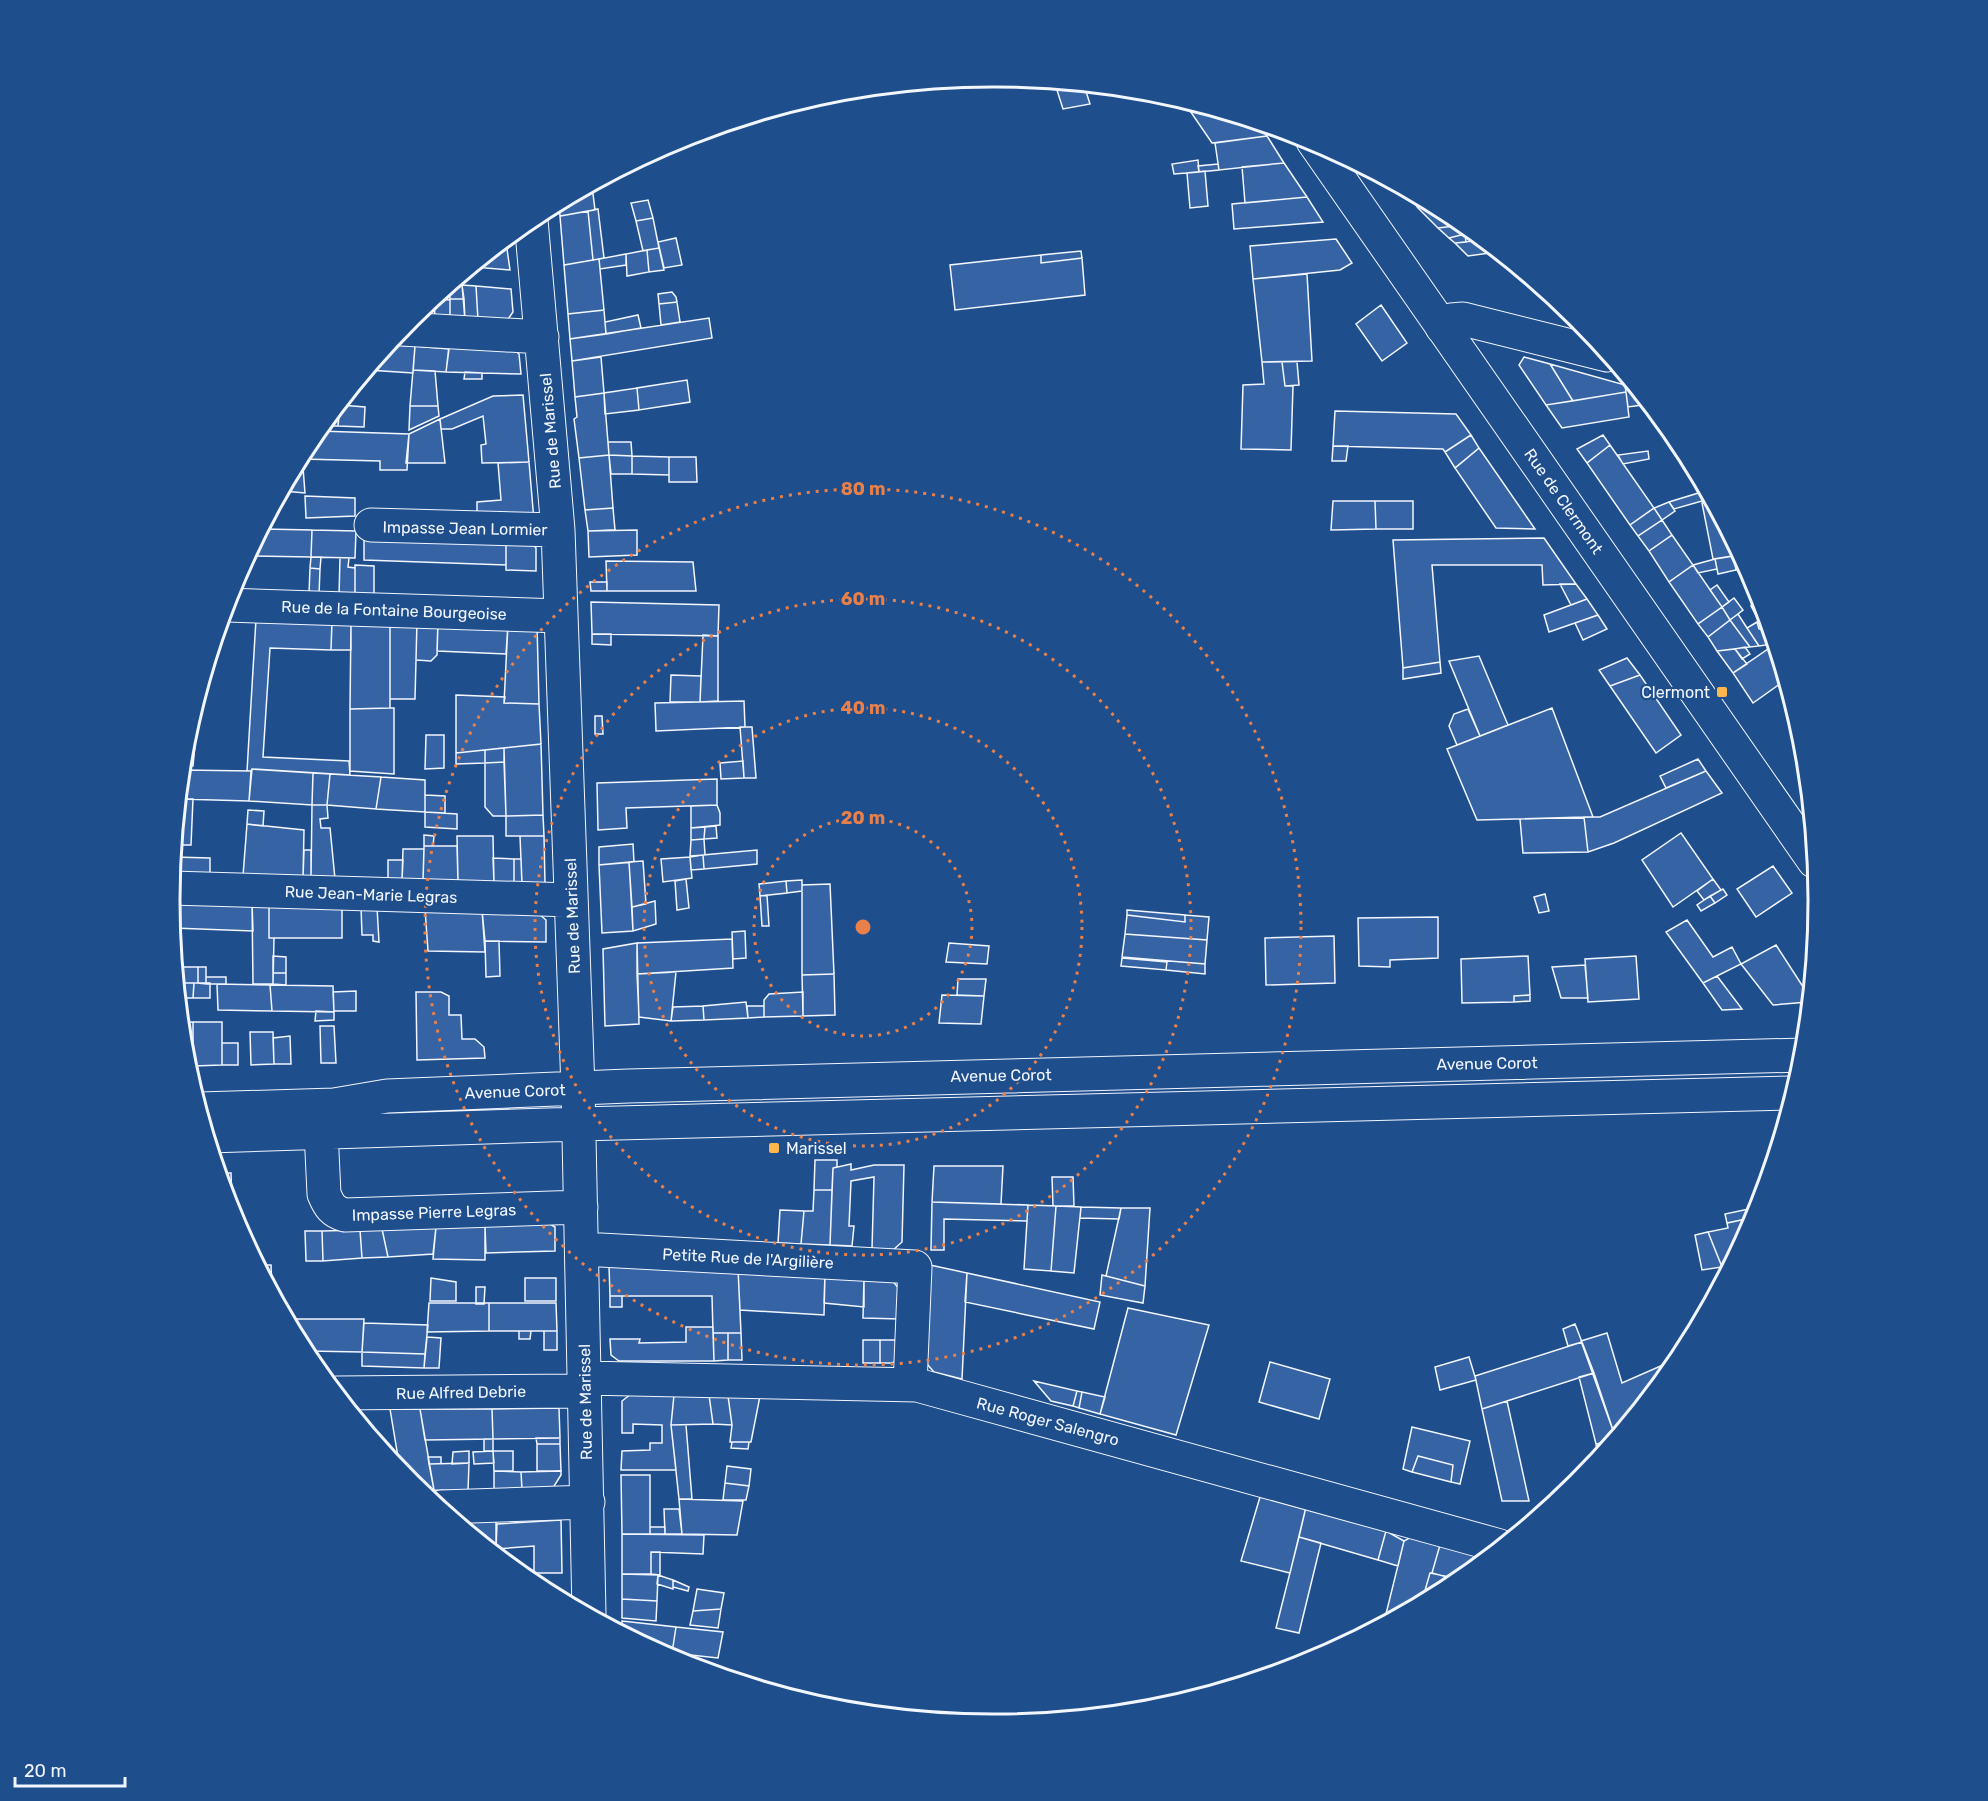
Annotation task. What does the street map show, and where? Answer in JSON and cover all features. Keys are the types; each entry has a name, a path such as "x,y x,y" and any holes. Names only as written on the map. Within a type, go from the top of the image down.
{"street":[{"name":"Rue de Clermont","path":"1325,158 1806,850"},
{"name":"Rue de Marissel","path":"532,231 558,530 578,1089 589,1606"},
{"path":"1442,327 1451,320 1463,319 1594,352"},
{"path":"415,330 542,337"},
{"name":"Impasse Jean Lormier","path":"371,525 558,530"},
{"name":"Rue de la Fontaine Bourgeoise","path":"236,604 561,616"},
{"name":"Rue Jean-Marie Legras","path":"180,888 571,900"},
{"name":"Avenue Corot","path":"215,1135 321,1119 334,1105 387,1096 961,1076 1793,1054"},
{"name":"Avenue Corot","path":"208,1110 321,1119 579,1124 1784,1094"},
{"name":"Impasse Pierre Legras","path":"321,1119 324,1194 329,1206 337,1213 345,1215 581,1207"},
{"name":"Petite Rue de l'Argilière","path":"582,1249 915,1267 910,1385"},
{"name":"Rue Roger Salengro","path":"584,1384 910,1385 926,1387 1492,1544"},
{"name":"Rue Alfred Debrie","path":"347,1393 584,1384"},
{"path":"452,1507 588,1502"}],"building":[{"path":"1057,90 1086,93 1090,104 1063,109"},
{"path":"1191,112 1255,130 1267,136 1212,143"},
{"path":"1267,136 1284,163 1219,170 1215,143"},
{"path":"1198,160 1199,172 1174,174 1172,164"},
{"path":"1284,163 1307,197 1245,203 1242,167"},
{"path":"1218,164 1219,170 1199,172 1198,166"},
{"path":"1205,171 1208,206 1190,208 1187,173"},
{"path":"593,193 595,210 560,216 560,213"},
{"path":"1307,197 1323,222 1234,229 1232,204"},
{"path":"648,200 653,218 636,221 631,203"},
{"path":"1420,208 1450,227 1438,228"},
{"path":"598,209 604,258 593,260 588,211"},
{"path":"588,211 593,260 564,265 560,216"},
{"path":"653,218 659,248 643,251 636,221"},
{"path":"1450,227 1461,235 1449,238 1438,228"},
{"path":"1461,235 1466,238 1466,242 1455,243 1449,238"},
{"path":"676,238 682,265 664,268 658,242"},
{"path":"1336,239 1352,263 1340,270 1253,279 1250,246"},
{"path":"1470,241 1487,253 1468,256 1455,243"},
{"path":"659,248 664,270 649,272 647,250"},
{"path":"507,249 510,270 484,268"},
{"path":"647,250 649,272 627,276 626,254"},
{"path":"1081,251 1082,258 1041,263 1041,255"},
{"path":"626,254 626,265 600,269 599,259"},
{"path":"1041,255 1041,263 1082,258 1085,295 955,310 950,265"},
{"path":"599,259 604,310 568,314 564,265"},
{"path":"1307,274 1312,361 1262,362 1253,279"},
{"path":"462,286 464,299 450,299 450,297"},
{"path":"462,286 476,286 478,320 465,320"},
{"path":"476,286 511,289 513,312 506,322 478,320"},
{"path":"672,292 677,302 659,304 658,294"},
{"path":"450,299 464,299 465,320 450,319"},
{"path":"446,300 450,300 450,319 435,318 435,311"},
{"path":"677,302 680,322 661,325 659,304"},
{"path":"1381,305 1407,343 1382,361 1356,324"},
{"path":"604,310 606,334 570,339 568,314"},
{"path":"638,315 641,328 606,334 605,322"},
{"path":"709,318 712,338 572,361 570,339"},
{"path":"400,345 415,346 413,373 377,371"},
{"path":"415,346 449,349 446,372 413,370"},
{"path":"449,346 513,349 519,354 521,374 446,372"},
{"path":"601,357 604,393 575,397 572,361"},
{"path":"1524,357 1550,364 1573,401 1546,405 1519,365"},
{"path":"1262,362 1282,362 1285,386 1293,386 1291,450 1241,449 1243,385 1264,384"},
{"path":"1282,362 1297,362 1299,385 1285,386"},
{"path":"1550,364 1622,384 1625,388 1626,392 1573,401"},
{"path":"413,370 435,371 438,406 410,406"},
{"path":"465,372 482,373 482,379 464,379"},
{"path":"687,380 690,402 639,410 637,388"},
{"path":"637,388 639,410 605,414 604,393"},
{"path":"1625,388 1639,405 1628,407"},
{"path":"1626,392 1629,417 1562,428 1546,405"},
{"path":"604,393 609,455 579,458 574,419 577,417 575,397"},
{"path":"523,395 529,462 482,463 481,445 486,444 483,416 452,429 441,429 440,419 493,396"},
{"path":"349,406 365,407 364,427 338,426 339,420"},
{"path":"410,406 438,406 439,416 409,430"},
{"path":"1335,411 1456,414 1471,435 1445,452 1443,449 1333,446"},
{"path":"440,419 445,463 406,463 409,434"},
{"path":"330,431 409,434 407,470 380,470 380,461 311,459"},
{"path":"1471,435 1479,448 1455,468 1445,452"},
{"path":"1603,435 1610,445 1587,463 1577,449"},
{"path":"608,442 631,442 632,456 609,455"},
{"path":"1610,445 1654,508 1630,525 1587,463"},
{"path":"1333,446 1348,446 1346,461 1332,461"},
{"path":"1479,448 1535,529 1496,528 1455,468"},
{"path":"1648,451 1649,459 1623,464 1618,455"},
{"path":"609,455 632,456 632,474 611,474"},
{"path":"609,455 613,508 585,510 579,458"},
{"path":"632,456 669,457 669,475 632,474"},
{"path":"669,457 696,457 697,482 669,482"},
{"path":"529,462 534,521 477,516 477,502 501,500 498,463"},
{"path":"303,472 305,493 290,492"},
{"path":"1698,493 1703,501 1674,509 1669,502"},
{"path":"305,496 355,498 355,516 306,518"},
{"path":"1333,501 1375,501 1376,529 1331,530"},
{"path":"1375,501 1413,501 1413,529 1376,529"},
{"path":"1669,502 1675,511 1662,520 1654,508"},
{"path":"1704,503 1731,556 1713,559"},
{"path":"613,508 615,530 588,531 585,510"},
{"path":"1654,508 1662,520 1638,536 1630,525"},
{"path":"1662,520 1672,535 1649,551 1638,536"},
{"path":"270,529 312,530 311,557 257,556"},
{"path":"312,530 356,531 355,558 311,557"},
{"path":"637,530 637,555 589,557 588,531"},
{"path":"364,534 506,538 506,565 364,560"},
{"path":"1672,535 1693,565 1669,582 1649,551"},
{"path":"506,538 528,539 536,548 536,571 506,570"},
{"path":"1544,538 1576,584 1543,585 1542,565 1432,565 1440,662 1403,668 1393,540"},
{"path":"1731,556 1736,570 1718,574 1715,559"},
{"path":"311,557 321,557 320,569 310,568"},
{"path":"340,558 349,558 348,567 355,568 355,597 339,596"},
{"path":"1715,559 1717,569 1698,573 1693,565"},
{"path":"606,561 693,562 696,591 607,591"},
{"path":"355,565 374,566 374,598 355,597"},
{"path":"1693,565 1722,607 1698,624 1669,582"},
{"path":"310,568 320,569 319,595 309,594"},
{"path":"590,582 607,582 607,591 591,591"},
{"path":"1560,584 1576,584 1587,599 1571,605"},
{"path":"1717,585 1729,602 1722,607 1710,590"},
{"path":"1734,598 1743,610 1730,620 1722,607"},
{"path":"1587,599 1598,615 1549,632 1544,615"},
{"path":"591,602 719,605 718,636 592,634"},
{"path":"1722,607 1730,620 1708,637 1698,624"},
{"path":"1738,614 1759,646 1750,647 1730,620"},
{"path":"1598,615 1607,629 1583,640 1575,623"},
{"path":"256,619 332,621 331,650 270,648 263,757 349,761 350,775 252,769 247,771"},
{"path":"390,619 417,621 415,699 390,699"},
{"path":"1730,620 1750,647 1717,651 1708,637"},
{"path":"332,621 351,621 351,650 331,650"},
{"path":"351,621 390,623 390,708 350,709"},
{"path":"417,621 438,621 437,655 431,661 416,660"},
{"path":"438,621 508,624 506,654 437,651"},
{"path":"1757,622 1766,645 1759,646 1747,628"},
{"path":"508,624 537,625 539,704 504,703"},
{"path":"592,634 611,634 611,645 592,644"},
{"path":"703,635 718,636 718,701 700,702"},
{"path":"1745,647 1750,654 1742,659 1735,649"},
{"path":"1735,649 1747,664 1733,673 1717,651"},
{"path":"1767,650 1778,685 1753,703 1733,673"},
{"path":"1479,656 1508,725 1480,736 1449,661"},
{"path":"1627,658 1640,675 1610,686 1599,670"},
{"path":"1440,662 1441,673 1403,679 1403,668"},
{"path":"671,675 701,676 700,702 670,702"},
{"path":"1640,675 1681,735 1656,753 1610,686"},
{"path":"456,695 505,697 504,703 539,704 541,744 456,753"},
{"path":"744,701 745,727 656,731 655,703"},
{"path":"394,708 394,774 350,771 350,709"},
{"path":"1552,708 1593,817 1477,820 1447,749"},
{"path":"1468,709 1480,736 1457,745 1449,726 1454,714"},
{"path":"595,716 602,716 603,734 595,734"},
{"path":"740,727 752,727 756,778 744,778"},
{"path":"426,735 444,735 444,768 425,769"},
{"path":"541,744 543,815 506,816 504,748"},
{"path":"504,748 504,762 485,763 485,750"},
{"path":"485,750 485,763 456,764 456,753"},
{"path":"1698,759 1706,771 1666,788 1660,776"},
{"path":"743,761 744,778 721,779 720,763"},
{"path":"504,762 506,816 493,816 485,807 485,763"},
{"path":"252,769 313,773 312,805 249,801"},
{"path":"191,770 251,771 249,801 187,799"},
{"path":"1706,771 1722,793 1614,843 1588,852 1584,817 1600,817"},
{"path":"313,773 330,774 327,805 312,805"},
{"path":"330,774 381,777 376,809 327,805"},
{"path":"381,777 425,780 425,812 376,809"},
{"path":"717,779 717,805 626,808 627,828 598,830 597,783"},
{"path":"425,795 445,796 445,813 425,812"},
{"path":"187,799 193,799 191,845 182,845"},
{"path":"312,805 327,805 328,818 320,819 321,828 330,828 335,879 311,878"},
{"path":"717,805 720,825 691,828 691,806"},
{"path":"248,810 264,811 263,826 247,824"},
{"path":"425,812 457,814 457,829 425,827"},
{"path":"543,815 544,836 506,836 506,816"},
{"path":"1584,817 1588,852 1523,853 1520,819"},
{"path":"247,824 304,830 303,878 243,876"},
{"path":"716,826 717,838 704,839 705,827"},
{"path":"705,827 704,839 691,840 691,828"},
{"path":"1681,833 1713,879 1673,907 1642,860"},
{"path":"424,835 434,836 433,846 424,846"},
{"path":"457,836 493,836 494,883 458,882"},
{"path":"520,836 544,836 545,884 522,884"},
{"path":"704,839 705,855 690,856 691,840"},
{"path":"633,844 634,862 599,865 599,847"},
{"path":"424,846 457,846 458,882 423,881"},
{"path":"403,849 424,849 423,881 402,880"},
{"path":"304,850 311,850 311,878 303,878"},
{"path":"757,850 757,864 704,869 703,855"},
{"path":"703,855 704,869 691,870 690,857"},
{"path":"182,857 210,858 210,875 181,874"},
{"path":"690,857 692,878 663,882 661,859"},
{"path":"493,858 514,859 514,883 494,883"},
{"path":"514,859 521,859 522,884 514,883"},
{"path":"388,860 403,860 402,880 388,880"},
{"path":"643,861 646,904 632,907 629,862"},
{"path":"629,862 633,931 602,933 599,865"},
{"path":"1773,866 1792,893 1756,917 1737,889"},
{"path":"686,879 689,908 677,910 675,881"},
{"path":"1713,879 1721,890 1704,900 1697,891"},
{"path":"802,880 802,891 787,893 786,881"},
{"path":"786,881 787,893 760,896 759,884"},
{"path":"830,884 834,974 802,975 802,885"},
{"path":"1723,889 1727,895 1715,903 1710,896"},
{"path":"1545,894 1549,911 1539,913 1534,897"},
{"path":"767,895 769,926 762,926 760,896"},
{"path":"1710,896 1715,903 1701,911 1697,905"},
{"path":"180,901 252,903 253,931 181,928"},
{"path":"655,901 656,924 633,931 632,907"},
{"path":"252,903 269,904 269,938 274,938 273,984 253,984"},
{"path":"269,904 342,906 342,938 269,938"},
{"path":"361,907 377,907 379,942 373,941 373,935 362,935"},
{"path":"425,909 482,910 485,952 428,951"},
{"path":"482,910 537,912 546,920 546,942 485,941"},
{"path":"1127,910 1185,915 1185,922 1127,915"},
{"path":"1127,915 1185,922 1185,915 1209,917 1207,940 1125,934"},
{"path":"1438,917 1438,958 1390,960 1390,967 1359,966 1358,918"},
{"path":"1687,920 1713,957 1732,947 1741,964 1703,983 1666,932"},
{"path":"745,931 746,958 733,959 732,932"},
{"path":"1125,934 1207,940 1205,964 1122,957"},
{"path":"1334,936 1335,983 1266,985 1265,938"},
{"path":"732,939 733,968 637,974 637,943"},
{"path":"485,941 499,941 500,976 486,977"},
{"path":"637,943 639,1024 605,1026 603,949"},
{"path":"949,943 989,946 987,964 946,962"},
{"path":"1776,945 1803,987 1801,1003 1773,1005 1741,964"},
{"path":"273,956 286,957 286,973 273,973"},
{"path":"1528,956 1530,995 1514,996 1514,1002 1462,1003 1461,959"},
{"path":"1636,956 1639,999 1588,1002 1585,959"},
{"path":"1122,957 1205,964 1205,974 1166,970 1167,962"},
{"path":"1122,958 1167,962 1166,970 1121,966"},
{"path":"1585,965 1588,998 1561,998 1552,967"},
{"path":"183,967 198,967 198,983 185,983"},
{"path":"198,967 206,967 206,984 198,983"},
{"path":"676,972 671,1021 639,1017 637,974"},
{"path":"273,973 286,973 286,985 273,984"},
{"path":"834,974 835,1015 803,1016 802,975"},
{"path":"1717,976 1742,1009 1722,1010 1703,983"},
{"path":"206,977 226,977 226,984 206,984"},
{"path":"958,979 986,979 984,996 957,995"},
{"path":"185,983 194,983 193,998 186,998"},
{"path":"194,983 210,983 210,998 193,998"},
{"path":"217,984 270,985 272,1011 218,1010"},
{"path":"270,985 333,986 334,1012 272,1011"},
{"path":"356,991 356,1011 334,1011 333,992"},
{"path":"416,992 441,992 449,996 449,1015 461,1015 462,1039 475,1039 484,1047 485,1058 417,1060"},
{"path":"803,992 803,1016 764,1017 764,1000 769,994"},
{"path":"942,995 984,996 981,1024 939,1023"},
{"path":"1530,995 1530,1001 1514,1002 1514,996"},
{"path":"746,1002 748,1018 704,1020 703,1006"},
{"path":"703,1006 704,1020 671,1021 673,1007"},
{"path":"747,1006 764,1006 764,1017 748,1018"},
{"path":"316,1011 334,1012 334,1020 315,1021"},
{"path":"190,1022 193,1022 193,1042"},
{"path":"193,1022 222,1022 222,1065 198,1066 193,1042"},
{"path":"320,1026 334,1026 336,1063 321,1063"},
{"path":"250,1032 273,1032 274,1064 251,1065"},
{"path":"290,1036 291,1064 274,1064 273,1038"},
{"path":"222,1043 238,1043 238,1065 222,1065"},
{"path":"815,1160 837,1160 837,1167 833,1168 832,1190 814,1190"},
{"path":"851,1164 851,1170 874,1165 904,1165 902,1242 892,1251 872,1249 874,1177 851,1181 849,1226 854,1226 852,1246 830,1245 833,1168"},
{"path":"934,1166 1003,1166 1001,1204 932,1202"},
{"path":"1052,1177 1073,1177 1074,1206 1053,1206"},
{"path":"814,1190 832,1190 830,1245 801,1244 804,1211 813,1211"},
{"path":"932,1202 1028,1205 1027,1221 944,1219 944,1250 931,1250"},
{"path":"1028,1205 1056,1206 1051,1271 1024,1269"},
{"path":"1056,1206 1081,1207 1074,1273 1051,1271"},
{"path":"1081,1207 1121,1208 1119,1219 1080,1218"},
{"path":"1121,1208 1150,1208 1145,1286 1106,1276"},
{"path":"1747,1209 1742,1220 1727,1223 1725,1214"},
{"path":"780,1210 804,1211 801,1244 778,1243"},
{"path":"1742,1220 1721,1265 1708,1232 1728,1228 1727,1223"},
{"path":"550,1224 555,1227 555,1251 486,1253 485,1226"},
{"path":"485,1226 485,1260 433,1259 436,1227"},
{"path":"436,1227 433,1254 388,1257 382,1229"},
{"path":"382,1229 388,1257 362,1258 360,1230"},
{"path":"360,1230 362,1258 323,1261 322,1231"},
{"path":"305,1231 322,1231 323,1261 306,1261"},
{"path":"1708,1232 1720,1267 1702,1270 1695,1235"},
{"path":"930,1265 967,1273 962,1379 934,1372 927,1364"},
{"path":"609,1266 738,1269 741,1333 713,1333 712,1296 610,1296"},
{"path":"738,1269 825,1274 824,1315 740,1310"},
{"path":"967,1273 1100,1302 1094,1329 965,1302"},
{"path":"825,1274 864,1277 864,1307 824,1303"},
{"path":"1102,1275 1145,1286 1143,1303 1100,1295"},
{"path":"864,1277 891,1279 900,1290 900,1319 863,1318"},
{"path":"431,1278 456,1282 456,1301 430,1301"},
{"path":"525,1278 556,1278 556,1301 525,1301"},
{"path":"476,1287 485,1287 484,1304 476,1304"},
{"path":"610,1296 622,1296 622,1307 610,1307"},
{"path":"429,1303 489,1303 489,1331 427,1332"},
{"path":"489,1303 556,1303 557,1331 489,1331"},
{"path":"1128,1308 1209,1325 1176,1435 1100,1414"},
{"path":"297,1319 364,1319 362,1352 317,1351"},
{"path":"364,1323 428,1325 425,1354 362,1352"},
{"path":"1575,1324 1582,1342 1568,1346 1563,1329"},
{"path":"686,1327 713,1327 714,1361 619,1361 611,1355 610,1339 640,1339 639,1343 686,1342"},
{"path":"519,1331 531,1331 530,1339 519,1339"},
{"path":"544,1331 557,1331 557,1350 544,1350"},
{"path":"713,1333 728,1333 728,1360 714,1361"},
{"path":"728,1333 741,1333 742,1360 728,1360"},
{"path":"1607,1333 1622,1383 1660,1366 1612,1429 1581,1341"},
{"path":"427,1337 441,1338 439,1368 424,1368"},
{"path":"863,1340 880,1340 880,1363 863,1363"},
{"path":"880,1340 898,1340 898,1359 892,1363 880,1363"},
{"path":"1582,1342 1594,1373 1482,1409 1475,1376"},
{"path":"362,1352 425,1354 424,1368 362,1366"},
{"path":"1469,1357 1476,1380 1440,1390 1435,1367"},
{"path":"1270,1362 1330,1379 1319,1419 1259,1402"},
{"path":"1594,1373 1613,1429 1600,1443 1596,1444 1579,1377"},
{"path":"1034,1381 1077,1391 1073,1406 1051,1401"},
{"path":"1077,1391 1082,1392 1079,1408 1073,1406"},
{"path":"1082,1392 1105,1397 1100,1414 1079,1408"},
{"path":"631,1394 674,1395 671,1425 676,1470 621,1470 622,1451 650,1450 650,1443 662,1443 662,1425 633,1424 633,1433 622,1433 622,1401"},
{"path":"674,1395 709,1395 713,1424 671,1425"},
{"path":"709,1395 728,1396 732,1425 713,1424"},
{"path":"728,1396 760,1396 751,1442 730,1442 732,1425"},
{"path":"1507,1401 1529,1501 1502,1501 1482,1409"},
{"path":"559,1408 560,1438 493,1439 492,1409"},
{"path":"390,1409 420,1409 434,1490 419,1476 397,1453"},
{"path":"420,1409 492,1409 493,1439 425,1440"},
{"path":"671,1425 686,1425 692,1499 679,1499"},
{"path":"1412,1427 1470,1441 1460,1484 1451,1482 1453,1465 1418,1456 1412,1472 1403,1469"},
{"path":"536,1438 560,1438 560,1444 537,1444"},
{"path":"484,1439 493,1439 493,1451 484,1451"},
{"path":"732,1442 749,1442 748,1449 731,1448"},
{"path":"537,1444 560,1444 561,1471 537,1471"},
{"path":"469,1451 469,1463 452,1464 453,1452"},
{"path":"493,1451 513,1451 513,1471 494,1471"},
{"path":"493,1451 494,1463 474,1464 473,1452"},
{"path":"1418,1456 1453,1465 1451,1482 1412,1472"},
{"path":"428,1457 441,1457 441,1464 429,1464"},
{"path":"469,1463 468,1491 434,1490 429,1464"},
{"path":"727,1466 751,1469 749,1486 725,1483"},
{"path":"494,1471 521,1472 522,1490 494,1490"},
{"path":"561,1471 551,1491 522,1490 521,1472"},
{"path":"621,1475 650,1475 650,1534 622,1534"},
{"path":"725,1483 749,1486 746,1500 723,1500"},
{"path":"1260,1497 1306,1507 1290,1573 1241,1561"},
{"path":"679,1499 743,1501 737,1535 682,1534"},
{"path":"1306,1507 1386,1531 1378,1560 1299,1537"},
{"path":"664,1509 679,1509 682,1534 665,1534"},
{"path":"561,1520 562,1573 534,1571 534,1546 502,1548 499,1546 496,1544 497,1524"},
{"path":"496,1521 496,1544 470,1522"},
{"path":"650,1527 665,1527 665,1534 650,1534"},
{"path":"1386,1531 1404,1541 1398,1566 1378,1560"},
{"path":"622,1534 704,1535 703,1554 651,1552 651,1574 622,1574"},
{"path":"1299,1537 1321,1543 1299,1633 1276,1628"},
{"path":"1411,1537 1440,1545 1425,1590 1386,1613 1404,1541"},
{"path":"1440,1545 1476,1555 1446,1577 1432,1573"},
{"path":"651,1552 660,1552 660,1575 651,1574"},
{"path":"1430,1573 1445,1576 1444,1578 1425,1590"},
{"path":"622,1574 658,1575 657,1601 622,1599"},
{"path":"658,1575 673,1580 673,1589 657,1584"},
{"path":"673,1580 689,1587 688,1591 673,1587"},
{"path":"697,1589 724,1593 721,1609 693,1611"},
{"path":"622,1599 657,1601 656,1621 622,1618"},
{"path":"721,1609 718,1628 690,1625 693,1611"},
{"path":"622,1621 676,1627 673,1647 634,1630 622,1624"},
{"path":"676,1627 723,1632 718,1658 691,1655 673,1647"}],"place":[{"name":"Clermont","path":"1722,692"},
{"name":"Marissel","path":"774,1148"}]}
